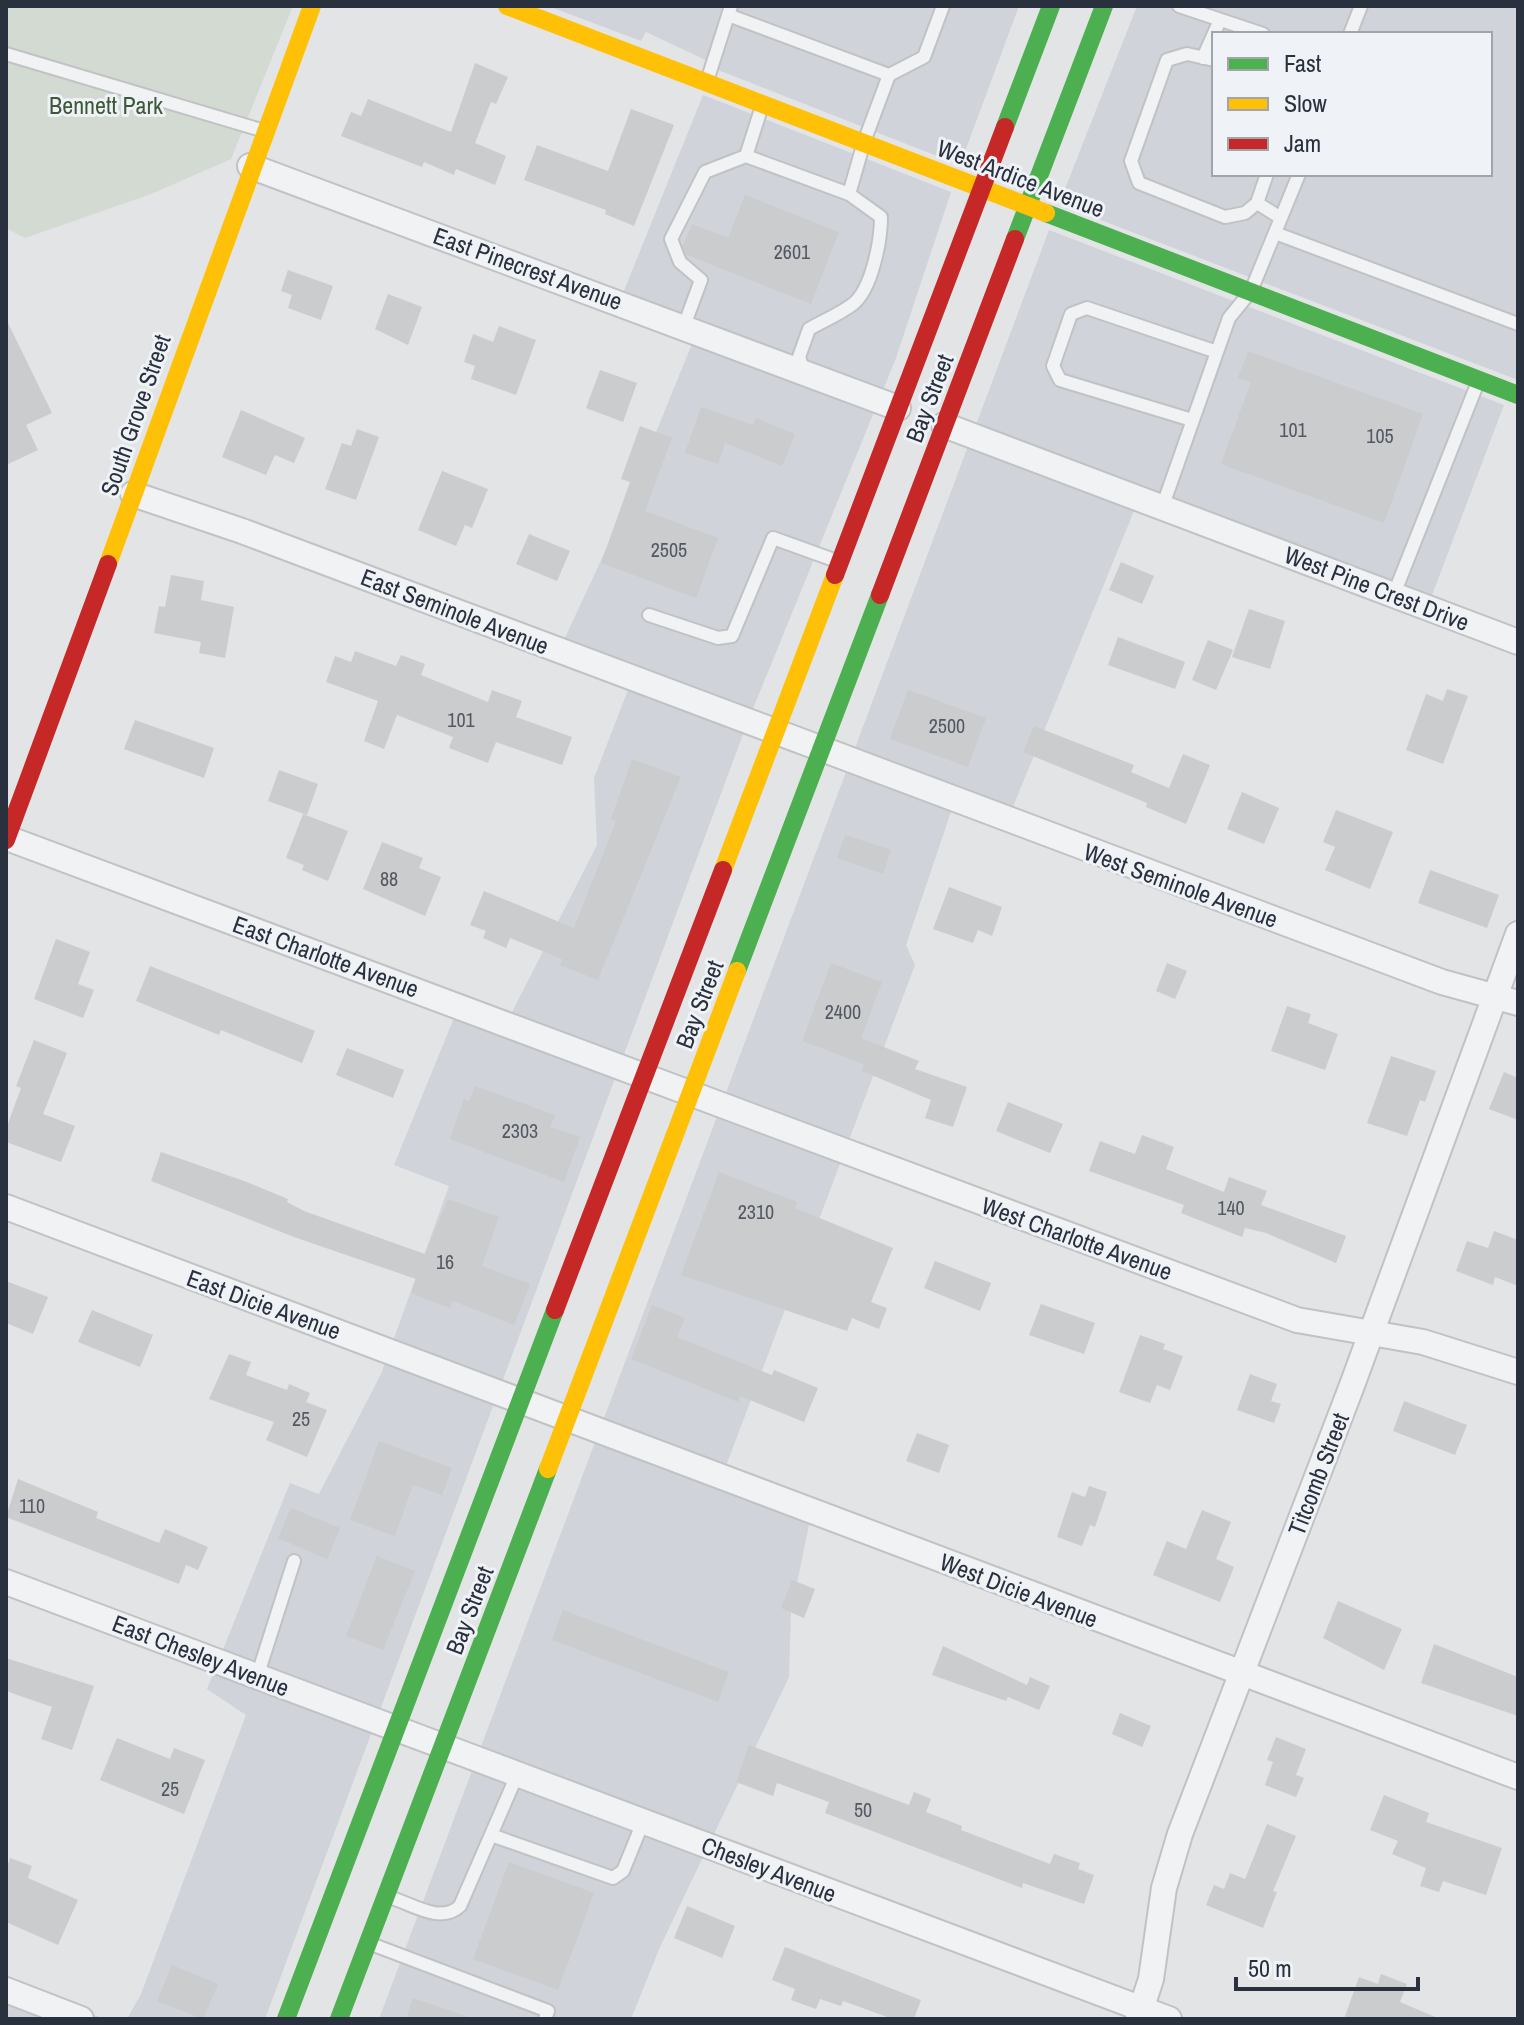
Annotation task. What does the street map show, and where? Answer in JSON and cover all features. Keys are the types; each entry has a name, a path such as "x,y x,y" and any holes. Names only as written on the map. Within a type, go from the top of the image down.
{"main road":[{"name":"South Grove Street","path":"6,839 250,166 312,6"},
{"name":"West Ardice Avenue","path":"507,6 764,102 1027,207 1518,395"},
{"name":"Bay Street","path":"286,2019 1051,6"},
{"name":"Bay Street","path":"339,2019 1104,6"}],"street":[{"name":"East Pinecrest Avenue","path":"250,166 898,408"},
{"name":"West Pine Crest Drive","path":"944,425 1163,505 1518,642"},
{"name":"East Seminole Avenue","path":"133,494 242,531 821,750"},
{"name":"West Seminole Avenue","path":"821,750 1442,982 1518,1003"},
{"name":"East Charlotte Avenue","path":"6,839 645,1075"},
{"name":"Titcomb Street","path":"1140,2014 1151,1979 1164,1888 1180,1834 1518,934"},
{"name":"West Charlotte Avenue","path":"645,1075 1297,1320 1423,1342 1518,1372"},
{"name":"East Dicie Avenue","path":"6,1207 521,1403"},
{"name":"West Dicie Avenue","path":"521,1403 1518,1777"},
{"name":"East Chesley Avenue","path":"6,1582 396,1730"},
{"name":"Chesley Avenue","path":"396,1730 1140,2014 1169,2019"},
{"path":"6,1990 81,2019"}],"lane":[{"path":"849,194 889,75 924,57 943,6"},
{"path":"1179,6 1257,32"},
{"path":"1351,32 1361,6"},
{"path":"707,81 730,10 889,75"},
{"path":"1217,32 1220,20"},
{"path":"6,54 264,131"},
{"path":"1209,59 1187,54 1167,60 1131,161 1139,183 1225,217 1245,213 1257,203 1266,176"},
{"path":"746,156 764,102"},
{"path":"684,326 701,280 680,262 671,239 705,172 746,156 849,194 881,217 881,241 855,303 809,329 799,357 804,372"},
{"path":"1163,505 1229,318 1251,291 1298,176"},
{"path":"1257,203 1281,218"},
{"path":"1275,233 1518,324"},
{"path":"1192,420 1060,380 1053,366 1071,314 1087,308 1217,352"},
{"path":"1394,594 1479,380"},
{"path":"649,615 718,638 732,636 773,538 840,562"},
{"path":"257,1677 294,1561"},
{"path":"386,1895 438,1915 452,1914 460,1906 517,1775"},
{"path":"491,1835 613,1878 623,1871 643,1822"},
{"path":"368,1943 548,2011 545,2019"}],"shaded area":[{"path":"548,6 1019,6 960,165 713,68 714,64 646,32 641,41"},
{"path":"1137,6 1518,6 1518,380 1059,204"},
{"path":"703,95 951,192 896,358 748,721 265,2019 127,2019 141,1994 246,1715 207,1689 290,1483 319,1494 381,1374 449,1186 394,1165 458,1008 508,1020 597,845 594,778 633,677 564,640 623,513 694,339 617,308"},
{"path":"1049,230 1504,405 1426,611 1136,506 1010,814 957,794 906,945 915,965 726,1466 810,1520 791,1612 789,1677 660,1947 631,2019 379,2019"},
{"path":"6,1982 105,2019 6,2019"}],"green space":[{"name":"Bennett Park","path":"6,6 293,6 231,159 151,194 25,238 6,228"}],"building":[{"path":"475,63 508,77 496,104 491,102 475,143 506,156 495,185 456,169 454,175 424,162 422,167 341,136 351,112 361,116 368,99 451,132"},
{"path":"631,109 674,125 634,226 605,214 606,210 524,180 537,145 608,171"},
{"path":"745,195 839,232 811,304 687,255 683,246 692,224 728,238"},
{"path":"288,270 333,286 321,320 288,308 292,295 281,291"},
{"path":"388,294 422,307 408,345 375,329"},
{"path":"6,319 52,413 26,425 38,450 6,465"},
{"path":"499,326 536,340 516,395 471,379 475,366 464,362 473,334 493,342"},
{"path":"1248,351 1423,414 1384,523 1221,464 1251,382 1238,378"},
{"path":"600,370 637,383 623,422 586,408"},
{"path":"701,407 753,425 756,418 795,434 782,466 725,443 718,464 685,453"},
{"path":"241,410 305,438 294,463 275,455 266,475 222,457"},
{"path":"640,426 672,438 645,511 718,538 696,598 601,563 630,482 621,479"},
{"path":"357,429 379,437 356,500 325,489 342,443 351,446"},
{"path":"442,471 488,489 472,528 465,525 456,546 418,530"},
{"path":"529,534 570,551 557,581 516,564"},
{"path":"1121,562 1154,576 1142,604 1109,590"},
{"path":"171,575 204,581 201,600 234,607 225,658 199,653 201,642 154,633 159,606 165,607"},
{"path":"1249,609 1285,621 1270,669 1232,657"},
{"path":"1118,637 1185,662 1175,689 1108,665"},
{"path":"1208,640 1233,650 1216,690 1192,680"},
{"path":"355,651 396,666 401,655 425,664 421,675 488,702 492,690 522,701 516,717 572,737 562,765 496,742 488,763 449,748 453,737 397,715 384,749 364,741 378,701 326,682 335,656 351,662"},
{"path":"1447,689 1468,696 1443,764 1406,750 1426,694 1443,701"},
{"path":"908,690 986,718 968,767 890,739"},
{"path":"135,720 214,748 204,778 124,749"},
{"path":"1034,726 1134,765 1131,772 1169,788 1183,754 1210,765 1186,824 1146,807 1147,803 1023,752"},
{"path":"632,759 681,777 598,980 560,965 562,959 510,938 506,948 483,938 486,931 470,925 484,891 574,928 616,821 611,819"},
{"path":"279,770 318,784 307,815 268,801"},
{"path":"1242,792 1279,808 1264,844 1227,829"},
{"path":"1336,810 1393,832 1370,889 1325,870 1335,847 1323,842"},
{"path":"303,814 348,831 328,881 302,870 304,865 286,858"},
{"path":"845,835 891,850 883,874 837,858"},
{"path":"382,842 423,858 419,868 441,877 425,916 363,889"},
{"path":"1430,870 1499,895 1487,928 1418,903"},
{"path":"949,887 1002,907 992,936 978,930 973,943 933,929"},
{"path":"56,939 90,952 78,984 94,990 83,1018 34,999"},
{"path":"831,963 882,982 861,1038 919,1061 915,1069 967,1087 953,1127 925,1118 931,1100 862,1071 864,1064 802,1041"},
{"path":"1167,963 1187,971 1175,999 1156,991"},
{"path":"150,966 315,1031 302,1063 221,1030 219,1035 136,1001"},
{"path":"1287,1006 1311,1014 1308,1023 1338,1034 1325,1070 1271,1051"},
{"path":"34,1040 67,1053 43,1114 75,1126 61,1162 6,1142 6,1129 21,1088 16,1086"},
{"path":"347,1048 404,1070 393,1098 336,1075"},
{"path":"1391,1056 1436,1071 1425,1102 1420,1100 1407,1136 1367,1123"},
{"path":"1504,1072 1518,1078 1518,1120 1489,1109"},
{"path":"475,1086 555,1115 550,1127 580,1137 564,1182 450,1139 464,1099 469,1101"},
{"path":"1008,1102 1063,1124 1050,1153 996,1131"},
{"path":"1142,1135 1174,1147 1166,1169 1224,1192 1229,1177 1267,1191 1261,1205 1346,1236 1336,1263 1266,1233 1245,1228 1242,1237 1181,1213 1184,1205 1089,1171 1100,1141 1135,1154"},
{"path":"161,1152 247,1182 288,1199 287,1202 304,1211 425,1254 448,1199 499,1217 482,1266 530,1284 514,1325 453,1301 450,1308 411,1293 416,1279 294,1237 151,1181"},
{"path":"719,1172 797,1202 795,1208 893,1248 871,1302 887,1308 879,1329 852,1318 847,1331 681,1275"},
{"path":"1494,1231 1518,1240 1518,1286 1495,1277 1493,1285 1456,1271 1467,1241 1488,1248"},
{"path":"935,1261 991,1283 980,1311 924,1288"},
{"path":"6,1281 48,1297 33,1334 6,1323"},
{"path":"1041,1304 1095,1323 1084,1354 1029,1335"},
{"path":"652,1305 685,1318 677,1337 772,1375 774,1370 818,1388 804,1422 740,1396 738,1402 631,1359"},
{"path":"92,1310 153,1335 140,1367 78,1342"},
{"path":"1140,1335 1165,1344 1163,1349 1183,1356 1170,1390 1157,1385 1150,1403 1119,1392"},
{"path":"229,1354 251,1362 246,1375 287,1390 289,1384 310,1393 306,1402 327,1410 307,1457 266,1440 274,1422 209,1399"},
{"path":"1250,1374 1277,1384 1271,1401 1281,1404 1274,1423 1237,1410"},
{"path":"1404,1401 1467,1425 1455,1455 1393,1431"},
{"path":"917,1433 949,1445 939,1473 906,1461"},
{"path":"379,1441 452,1468 442,1495 413,1485 395,1536 350,1520"},
{"path":"18,1479 98,1512 96,1518 159,1543 165,1529 208,1547 198,1570 186,1565 179,1584 6,1517"},
{"path":"1089,1486 1107,1492 1095,1527 1090,1525 1082,1546 1057,1537 1072,1492 1085,1497"},
{"path":"291,1508 340,1528 327,1559 278,1538"},
{"path":"1202,1510 1231,1522 1216,1559 1234,1567 1220,1602 1153,1575 1167,1541 1186,1549"},
{"path":"377,1556 415,1571 383,1650 346,1636"},
{"path":"792,1580 815,1589 804,1618 781,1608"},
{"path":"1338,1601 1402,1629 1384,1670 1323,1638"},
{"path":"563,1610 729,1672 718,1702 552,1640"},
{"path":"1434,1644 1518,1677 1518,1716 1421,1683"},
{"path":"943,1646 1027,1685 1030,1677 1050,1686 1039,1710 1008,1697 1006,1701 932,1675"},
{"path":"6,1658 94,1686 72,1750 41,1739 52,1707 6,1691"},
{"path":"1120,1713 1151,1726 1142,1747 1112,1734"},
{"path":"1276,1737 1306,1749 1296,1775 1304,1778 1296,1797 1265,1785 1273,1762 1267,1760"},
{"path":"117,1738 170,1759 174,1748 205,1760 184,1814 100,1780"},
{"path":"749,1745 909,1805 914,1792 931,1799 926,1812 962,1826 961,1830 1050,1864 1054,1854 1080,1863 1078,1869 1094,1875 1084,1904 1023,1883 1022,1888 825,1813 829,1802 777,1783 773,1796 736,1782"},
{"path":"1384,1795 1429,1813 1426,1822 1502,1848 1486,1895 1443,1881 1439,1892 1420,1886 1426,1868 1392,1854 1398,1841 1370,1830"},
{"path":"1267,1824 1296,1836 1273,1891 1277,1892 1263,1928 1206,1905 1214,1885 1224,1889 1230,1873 1245,1879"},
{"path":"10,1858 32,1866 28,1878 78,1900 58,1945 6,1922 6,1870"},
{"path":"509,1862 594,1893 558,1990 473,1959"},
{"path":"687,1906 735,1926 722,1958 674,1938"},
{"path":"785,1947 921,2000 914,2019 893,2019 843,2001 841,2006 820,1999 816,2009 791,2000 795,1989 772,1980"},
{"path":"172,1965 218,1984 203,2019 157,2001"},
{"path":"1381,1974 1407,1984 1400,2002 1440,2019 1344,2019 1359,1977 1378,1984"},
{"path":"413,1998 466,2016 465,2019 406,2019"}],"traffic: fast":[{"path":"1005,127 1051,6"},
{"path":"1015,239 1104,6"},
{"path":"1046,213 1518,395"},
{"path":"737,971 880,595"},
{"path":"286,2019 555,1310"},
{"path":"339,2019 548,1469"}],"traffic: slow":[{"path":"108,564 312,6"},
{"path":"507,6 1046,213"},
{"path":"723,870 835,575"},
{"path":"548,1469 737,971"}],"traffic: jam":[{"path":"835,575 1005,127"},
{"path":"880,595 1015,239"},
{"path":"6,840 108,564"},
{"path":"555,1310 723,870"}]}
